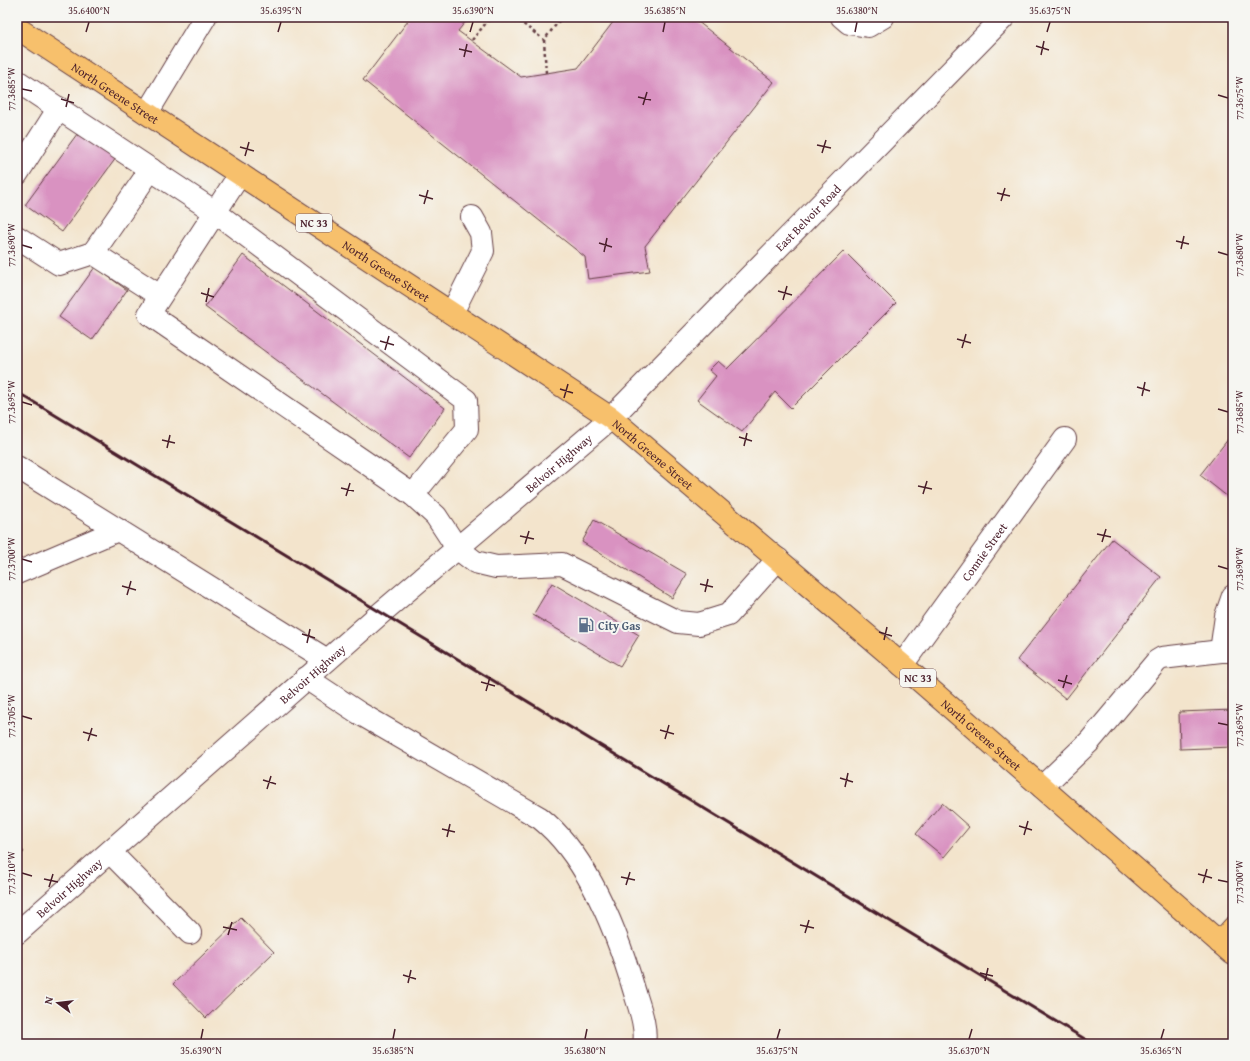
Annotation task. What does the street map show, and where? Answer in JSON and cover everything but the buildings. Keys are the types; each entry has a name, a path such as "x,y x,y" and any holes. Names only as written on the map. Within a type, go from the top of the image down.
{"main road":[{"name":"North Greene Street","path":"17,28 611,418 902,664 1042,787 1229,942"}],"street":[{"path":"146,113 205,17"},
{"path":"842,17 849,23 868,26 883,17"},
{"name":"East Belvoir Road","path":"611,418 994,20"},
{"path":"17,81 215,212 466,400 467,429 413,495"},
{"path":"17,174 59,108"},
{"path":"17,237 59,264 93,254 151,169"},
{"path":"240,174 149,314 413,495 436,516 457,548 475,562 496,567 562,564 678,622 699,624 728,615 778,559"},
{"path":"452,313 483,251 481,233 472,217"},
{"path":"93,254 160,296"},
{"name":"Belvoir Highway","path":"17,933 306,678 611,418"},
{"name":"Connie Street","path":"902,664 1065,439"},
{"path":"17,467 327,660"},
{"path":"17,573 118,530"},
{"path":"1042,787 1090,742 1157,661 1162,658 1227,651 1226,616 1233,596"},
{"path":"306,678 359,713 540,818 548,825 577,860 604,905 630,977 639,1007 645,1040 644,1044"},
{"path":"110,852 190,933"}],"path":[{"path":"472,40 491,17"},
{"path":"514,17 544,40"},
{"path":"546,73 544,40 562,17"}],"railway":[{"path":"17,392 1093,1044"}],"place":[{"name":"City Gas","path":"586,625"}]}
